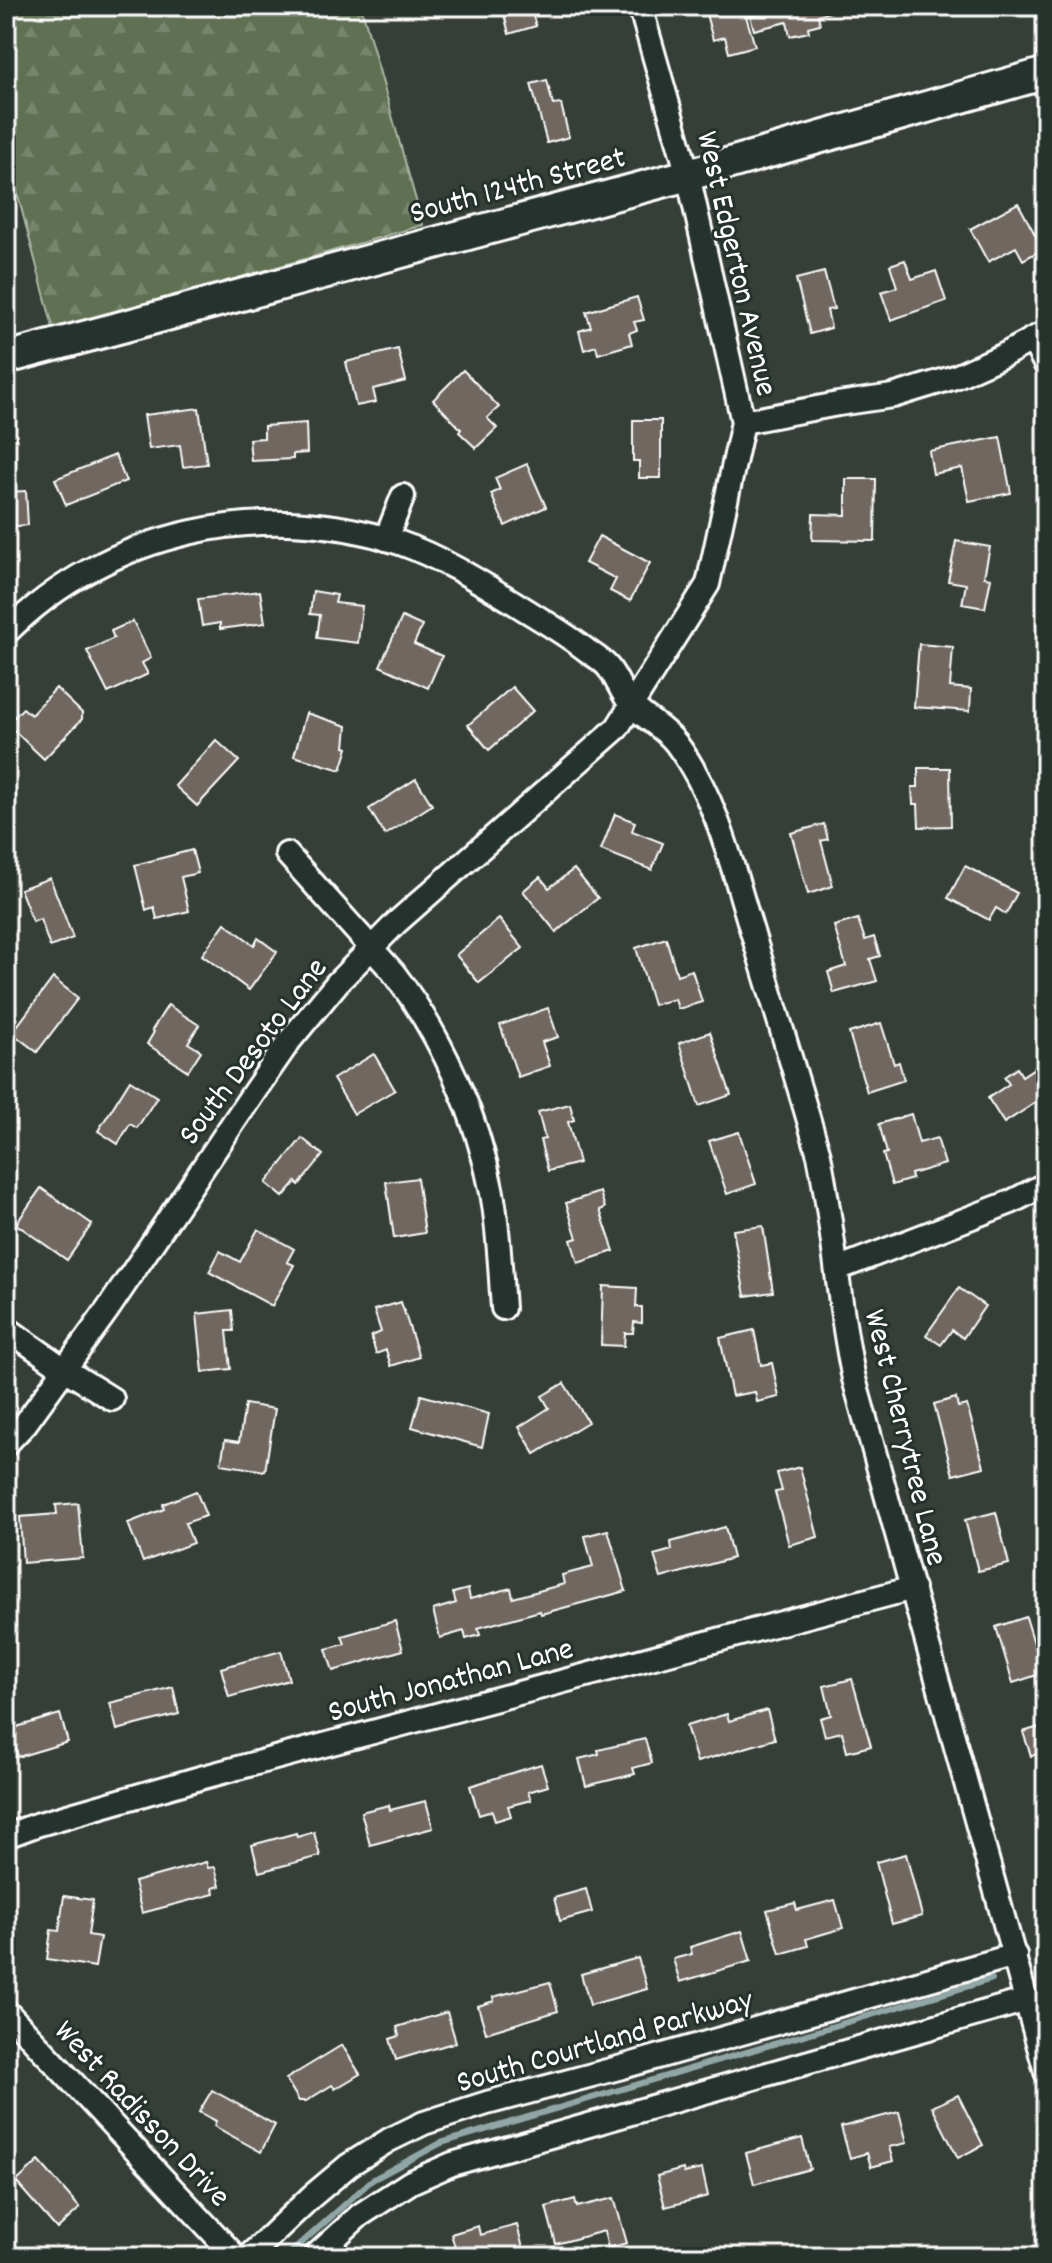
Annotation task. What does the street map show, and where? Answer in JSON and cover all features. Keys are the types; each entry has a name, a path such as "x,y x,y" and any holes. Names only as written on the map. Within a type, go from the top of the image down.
{"street":[{"name":"West Edgerton Avenue","path":"631,704 708,584 743,422 688,175 640,6"},
{"name":"South 124th Street","path":"6,358 688,175 1046,73"},
{"path":"743,422 893,396 955,377 1039,336 1046,365"},
{"path":"386,539 403,496"},
{"name":"West Cherrytree Lane","path":"6,633 45,599 78,576 149,543 238,524 282,522 324,525 386,539 447,563 574,640 607,665 631,704 675,741 704,792 729,857 819,1155 854,1379 1046,2072"},
{"name":"South Desoto Lane","path":"6,1444 25,1424 108,1309 282,1052 338,982 431,892 617,728 631,704"},
{"path":"287,854 393,972 436,1039 472,1123 493,1195 503,1308"},
{"path":"837,1269 1011,1202 1046,1184"},
{"path":"6,1328 112,1399"},
{"name":"South Jonathan Lane","path":"6,1836 200,1778 913,1588"},
{"name":"South Courtland Parkway","path":"248,2257 349,2165 424,2123 1015,1955"},
{"path":"314,2257 360,2215 411,2182 452,2164 1027,2000"},
{"name":"West Radisson Drive","path":"6,2011 236,2257"}],"green space":[{"path":"6,6 361,6 423,225 54,331 6,151"}],"building":[{"path":"502,6 530,6 536,26 509,34"},
{"path":"717,6 743,6 755,46 729,53 725,37 713,40 706,14 718,11"},
{"path":"782,6 829,6 830,12 818,15 820,24 808,27 809,32 790,36 787,22 754,30 750,16"},
{"path":"547,80 553,105 561,104 569,137 547,143 531,84"},
{"path":"1018,203 1043,249 1023,260 1016,247 988,262 970,229"},
{"path":"905,260 912,279 936,271 946,301 891,320 881,292 897,287 890,265"},
{"path":"824,272 834,309 827,310 831,328 810,334 796,279"},
{"path":"637,297 644,320 634,322 637,330 629,333 632,344 598,354 596,346 584,350 579,331 591,327 586,312"},
{"path":"398,349 406,381 373,389 376,402 356,406 346,362"},
{"path":"463,370 499,407 487,418 497,428 476,448 433,400"},
{"path":"199,408 207,464 183,467 180,445 149,449 144,415"},
{"path":"633,420 661,420 661,478 639,478 639,461 633,461"},
{"path":"306,423 307,453 293,454 293,459 251,461 249,439 264,438 264,426"},
{"path":"1000,437 1011,493 969,501 962,468 933,474 929,451"},
{"path":"115,455 126,481 66,505 55,479"},
{"path":"527,464 546,507 505,526 491,494 500,490 495,478"},
{"path":"846,479 876,479 875,541 812,540 813,514 846,515"},
{"path":"26,491 28,525 6,527 6,492"},
{"path":"599,536 650,563 630,601 610,591 616,579 585,563"},
{"path":"956,541 990,547 984,577 991,578 985,608 962,604 966,584 948,581"},
{"path":"260,591 265,623 220,629 220,623 202,626 198,599"},
{"path":"313,591 337,595 335,603 362,606 358,643 317,638 320,615 310,614"},
{"path":"402,617 422,626 414,644 442,656 428,688 380,666"},
{"path":"133,621 151,658 142,663 148,674 108,693 87,651 114,638 111,631"},
{"path":"919,644 953,647 950,687 971,689 970,711 914,707"},
{"path":"512,687 533,711 489,750 468,725"},
{"path":"56,688 82,713 82,719 44,759 7,724 23,708 31,715"},
{"path":"306,713 347,726 345,747 348,748 341,770 294,756"},
{"path":"216,740 239,761 197,806 175,786"},
{"path":"918,768 950,768 951,826 919,827 918,804 913,804 912,787 918,787"},
{"path":"416,779 432,805 385,835 369,809"},
{"path":"615,814 635,822 632,831 663,843 652,870 601,850"},
{"path":"824,824 828,839 821,841 833,886 808,894 791,833"},
{"path":"192,850 198,873 181,877 189,911 157,919 154,907 146,910 135,865"},
{"path":"965,866 1017,893 1006,914 996,908 989,920 948,898"},
{"path":"574,869 598,898 556,932 523,891 540,877 549,888"},
{"path":"50,878 73,938 50,947 40,919 33,922 20,889"},
{"path":"499,919 523,948 479,983 456,955"},
{"path":"858,919 865,940 874,937 880,956 870,959 877,981 834,993 828,972 846,966 834,926"},
{"path":"225,923 254,945 258,938 277,952 249,990 202,955"},
{"path":"666,938 677,975 692,970 702,1002 678,1009 675,999 653,1005 636,948"},
{"path":"53,978 78,998 37,1052 12,1033"},
{"path":"168,1005 199,1025 188,1043 201,1051 188,1071 147,1044"},
{"path":"548,1008 558,1037 542,1042 550,1066 518,1077 500,1025"},
{"path":"881,1023 894,1064 899,1062 904,1080 867,1092 849,1033"},
{"path":"710,1032 731,1095 699,1106 679,1043"},
{"path":"374,1054 395,1090 354,1114 333,1079"},
{"path":"1039,1065 1046,1076 1046,1096 1004,1123 988,1098 1009,1084 1004,1077 1017,1068 1022,1076"},
{"path":"130,1080 157,1097 137,1128 130,1124 118,1144 98,1131"},
{"path":"570,1104 574,1120 568,1122 579,1163 548,1171 540,1140 545,1139 538,1112"},
{"path":"911,1114 919,1143 937,1138 945,1164 911,1174 912,1179 892,1185 879,1124"},
{"path":"739,1132 756,1184 727,1194 709,1141"},
{"path":"302,1138 323,1155 299,1185 296,1182 283,1197 266,1183"},
{"path":"417,1178 425,1233 394,1238 386,1182"},
{"path":"41,1188 92,1224 67,1260 16,1224"},
{"path":"600,1192 605,1208 600,1210 614,1251 578,1263 571,1240 577,1238 566,1203"},
{"path":"763,1226 773,1292 745,1296 733,1230"},
{"path":"258,1229 294,1249 287,1262 294,1265 272,1306 209,1272 220,1251 240,1262"},
{"path":"603,1286 637,1288 636,1307 642,1307 642,1323 634,1322 633,1333 625,1333 624,1346 601,1345"},
{"path":"959,1288 985,1306 963,1338 952,1330 941,1345 926,1335"},
{"path":"401,1302 419,1357 391,1366 386,1350 376,1354 371,1336 381,1332 374,1310"},
{"path":"232,1310 234,1331 227,1331 231,1369 203,1372 197,1314"},
{"path":"754,1330 761,1365 772,1363 779,1397 757,1402 755,1392 732,1396 720,1338"},
{"path":"564,1383 588,1422 535,1454 519,1427 549,1408 542,1396"},
{"path":"421,1395 489,1414 482,1447 412,1427"},
{"path":"956,1398 958,1407 967,1405 984,1467 953,1475 934,1404"},
{"path":"245,1404 275,1409 265,1471 221,1464 225,1440 239,1442"},
{"path":"800,1467 818,1537 789,1545 775,1492 782,1491 777,1473"},
{"path":"196,1491 206,1516 185,1523 193,1543 143,1562 128,1523 164,1509 163,1504"},
{"path":"78,1503 83,1558 23,1563 20,1517 57,1514 56,1505"},
{"path":"996,1512 1009,1564 978,1571 965,1520"},
{"path":"725,1527 733,1558 661,1578 654,1555 672,1550 671,1542"},
{"path":"608,1530 626,1591 478,1628 480,1635 466,1639 464,1631 440,1638 433,1610 456,1603 453,1593 468,1589 470,1599 511,1588 513,1598 564,1584 562,1575 593,1567 585,1536"},
{"path":"1026,1617 1043,1673 1013,1683 996,1627"},
{"path":"395,1621 403,1650 333,1671 326,1649 345,1644 342,1636"},
{"path":"281,1651 289,1680 229,1697 221,1668"},
{"path":"852,1679 871,1746 847,1752 842,1732 825,1736 820,1718 831,1715 824,1686"},
{"path":"173,1687 179,1714 117,1730 110,1703"},
{"path":"767,1710 775,1739 697,1762 686,1726 727,1714 729,1721"},
{"path":"60,1714 68,1742 18,1757 10,1729"},
{"path":"1039,1727 1046,1751 1031,1756 1023,1732"},
{"path":"645,1739 652,1763 633,1768 635,1774 586,1786 579,1759 599,1754 598,1750"},
{"path":"541,1764 548,1786 528,1792 531,1800 508,1806 511,1816 495,1821 492,1811 479,1815 470,1786"},
{"path":"426,1801 433,1828 370,1845 361,1812 389,1805 390,1810"},
{"path":"314,1832 320,1856 259,1872 252,1845 296,1833 297,1837"},
{"path":"906,1854 922,1916 892,1924 876,1862"},
{"path":"206,1862 208,1868 215,1867 220,1886 213,1888 214,1894 142,1913 134,1882"},
{"path":"586,1889 592,1912 560,1921 554,1898"},
{"path":"64,1896 93,1900 88,1935 100,1937 95,1967 47,1959 51,1930 59,1931"},
{"path":"835,1900 843,1928 806,1939 808,1946 780,1954 767,1910 795,1903 797,1910"},
{"path":"742,1931 751,1961 680,1982 673,1959 692,1954 690,1947"},
{"path":"638,1958 647,1989 590,2005 581,1974"},
{"path":"550,1982 558,2011 486,2033 478,2006 494,2001 493,1997"},
{"path":"447,2012 456,2042 396,2060 390,2039 399,2036 397,2027"},
{"path":"342,2045 360,2074 335,2089 332,2085 306,2101 299,2101 286,2079"},
{"path":"212,2090 275,2125 261,2152 214,2126 216,2121 199,2112"},
{"path":"958,2095 983,2145 958,2158 932,2107"},
{"path":"899,2112 907,2143 889,2147 893,2161 871,2167 867,2153 850,2158 841,2127"},
{"path":"802,2138 810,2169 754,2184 746,2153"},
{"path":"39,2161 80,2208 57,2229 16,2182"},
{"path":"683,2169 684,2173 702,2169 708,2196 665,2207 657,2176"},
{"path":"614,2198 627,2243 608,2248 604,2231 556,2244 546,2207 575,2199 577,2207"},
{"path":"517,2225 524,2252 507,2257 458,2257 451,2234 478,2226 480,2235"}],"waterway":[{"path":"286,2257 372,2180 441,2143 992,1979"}]}
